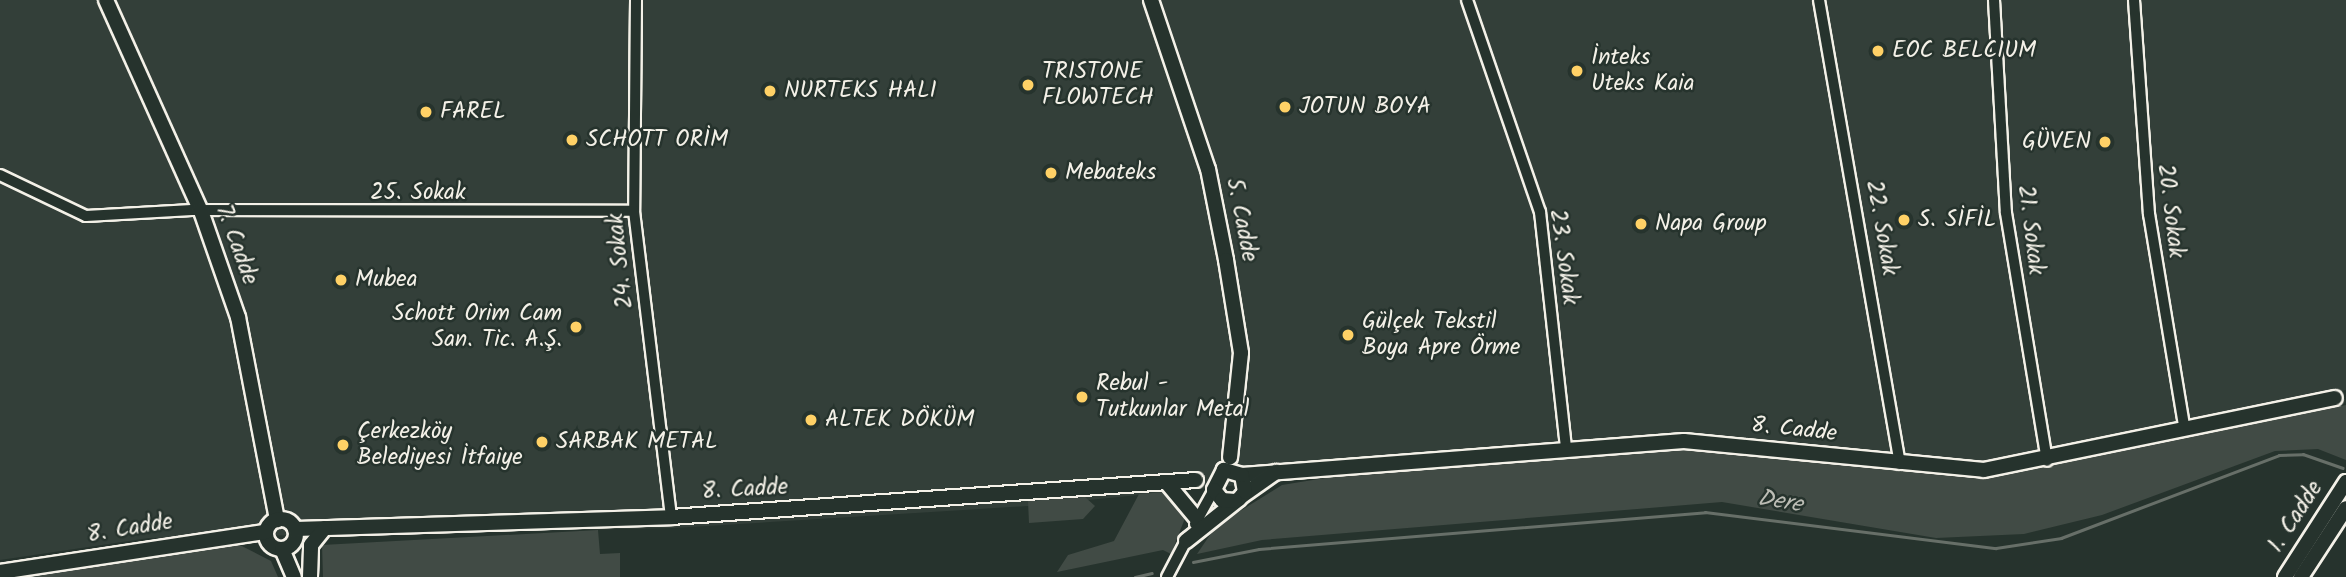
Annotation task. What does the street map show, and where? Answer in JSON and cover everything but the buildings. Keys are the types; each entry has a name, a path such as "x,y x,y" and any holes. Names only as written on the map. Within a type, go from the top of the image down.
{"street":[{"name":"7. Cadde","path":"106,0 201,211 238,317 277,520"},
{"name":"24. Sokak","path":"636,0 634,211 671,517"},
{"name":"5. Cadde","path":"1151,0 1208,169 1226,260 1241,353 1226,473 1239,498"},
{"name":"23. Sokak","path":"1467,0 1540,212 1566,446"},
{"name":"22. Sokak","path":"1819,0 1899,464"},
{"name":"21. Sokak","path":"1994,0 2007,213 2047,462"},
{"name":"20. Sokak","path":"2134,0 2149,214 2183,426"},
{"name":"25. Sokak","path":"0,175 86,216 201,211 634,211"},
{"name":"8. Cadde","path":"295,529 671,517 1167,483 1226,473 1276,472 1566,446 1684,441 1899,464 1984,470 2047,462 2183,426 2342,398"},
{"path":"1186,541 1276,472"},
{"path":"1226,473 1222,500 1239,498"},
{"path":"1167,577 1197,519 1226,473"},
{"path":"1167,483 1197,519"},
{"name":"1. Cadde","path":"2285,577 2344,485"},
{"name":"1. Cadde","path":"2301,577 2346,508"},
{"path":"294,577 287,547 295,529 277,520 267,531 269,542 287,547 303,577"},
{"path":"310,577 311,545 326,528"},
{"name":"8. Cadde","path":"0,572 267,531"}],"shaded area":[{"path":"0,0 2346,0 2346,390 1971,476 1682,441 1028,506 674,528 149,538 0,560"},
{"path":"2346,405 2346,460 2318,449 2275,451 2102,515 2024,534 1936,538 1722,502 1262,540 1197,554 1216,526 1282,485 1362,472 1683,444 1979,477"},
{"path":"1166,492 1187,513 1171,554 1163,550 1057,572 1068,555 1114,541 1139,494"},
{"path":"1085,497 1095,506 1083,519 1029,523 1028,501"},
{"path":"598,530 600,554 620,553 620,577 323,577 322,545"},
{"path":"234,542 271,561 278,577 25,577"}],"waterway":[{"name":"Dere","path":"1193,562 1259,549 1705,512 1996,548 2061,538 2279,455 2303,454 2343,468"},
{"path":"1135,577 1152,573"}],"place":[{"name":"EOC BELCIUM","path":"1878,51"},
{"name":"İnteks Uteks Kaia","path":"1577,71"},
{"name":"TRISTONE FLOWTECH","path":"1028,85"},
{"name":"NURTEKS HALI","path":"770,91"},
{"name":"JOTUN BOYA","path":"1285,107"},
{"name":"FAREL","path":"426,112"},
{"name":"SCHOTT ORİM","path":"572,140"},
{"name":"GÜVEN","path":"2105,142"},
{"name":"Mebateks","path":"1051,173"},
{"name":"S. SİFİL","path":"1904,220"},
{"name":"Napa Group","path":"1641,224"},
{"name":"Mubea","path":"341,280"},
{"name":"Schott Orim Cam San. Tic. A.Ş.","path":"576,327"},
{"name":"Gülçek Tekstil Boya Apre Örme","path":"1348,335"},
{"name":"Rebul - Tutkunlar Metal","path":"1082,397"},
{"name":"ALTEK DÖKÜM","path":"811,420"},
{"name":"SARBAK METAL","path":"542,442"},
{"name":"Çerkezköy Belediyesi İtfaiye","path":"343,445"}]}
